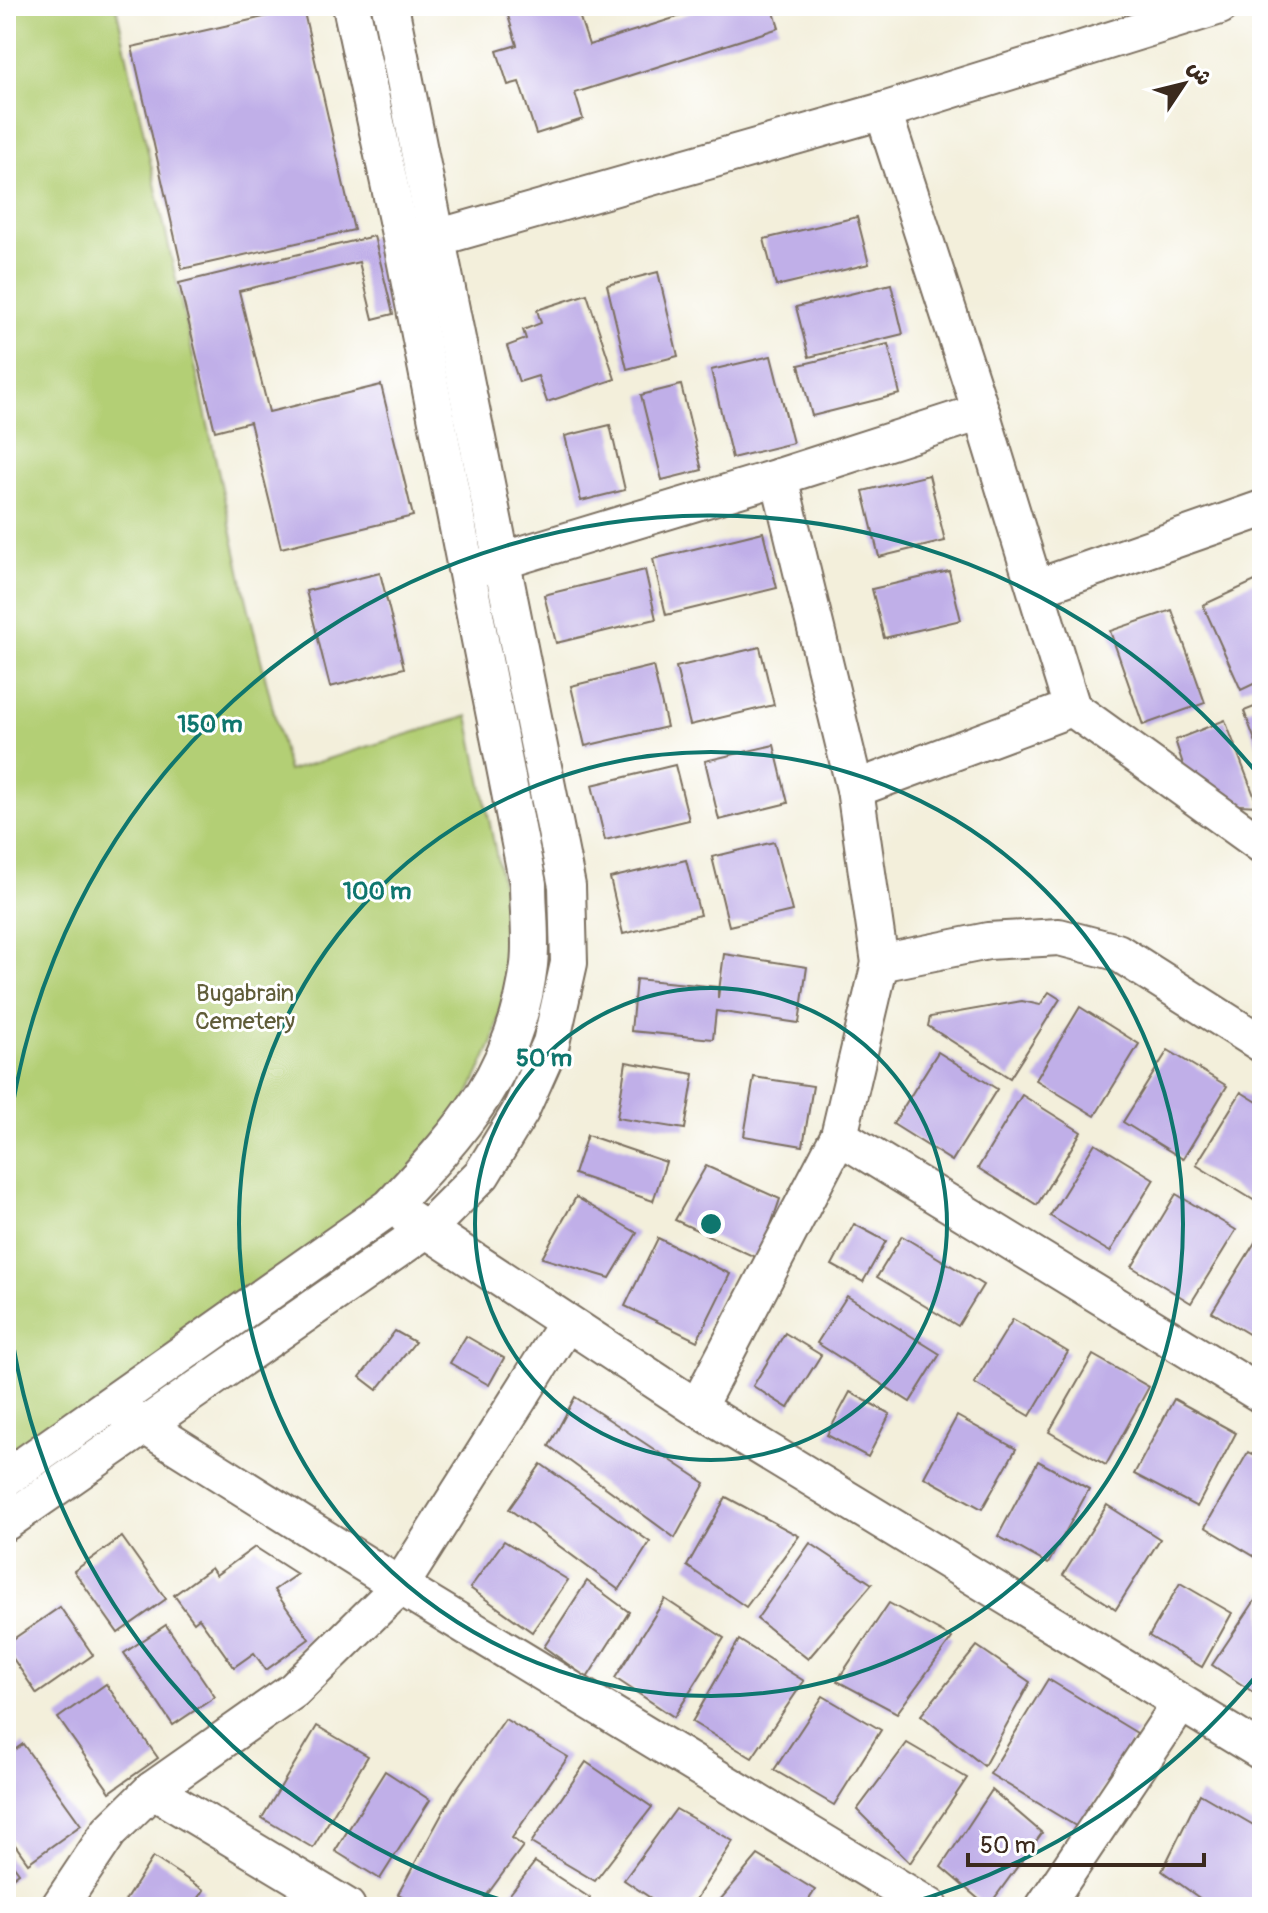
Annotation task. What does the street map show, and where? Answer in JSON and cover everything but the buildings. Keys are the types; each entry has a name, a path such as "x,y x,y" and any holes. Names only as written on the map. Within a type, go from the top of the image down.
{"street":[{"path":"6,1522 427,1229 482,1174 520,1112 551,1043 569,963 567,886 501,561 419,244 351,6"},
{"path":"6,1478 390,1207 442,1151 483,1100 514,1036 529,964 528,884 467,572 419,244 390,6"},
{"path":"419,244 883,111 1220,6"},
{"path":"883,111 981,412 1072,708 1255,832"},
{"path":"467,572 981,412"},
{"path":"697,1408 839,1136 880,963 855,789 779,477"},
{"path":"1036,588 1262,509"},
{"path":"855,789 1072,708"},
{"path":"880,963 988,941 1059,937 1117,952 1261,1040"},
{"path":"839,1136 1262,1395"},
{"path":"390,1207 697,1408 1262,1752"},
{"path":"59,1907 109,1832 152,1790 294,1690 400,1586 566,1324"},
{"path":"111,1404 400,1586 930,1907"},
{"path":"1044,1907 1180,1704"},
{"path":"152,1790 347,1907"}],"green space":[{"name":"Bugabrain Cemetery","path":"6,6 116,6 245,593 288,771 468,716 505,898 510,965 493,1042 454,1127 408,1185 6,1467"}]}
